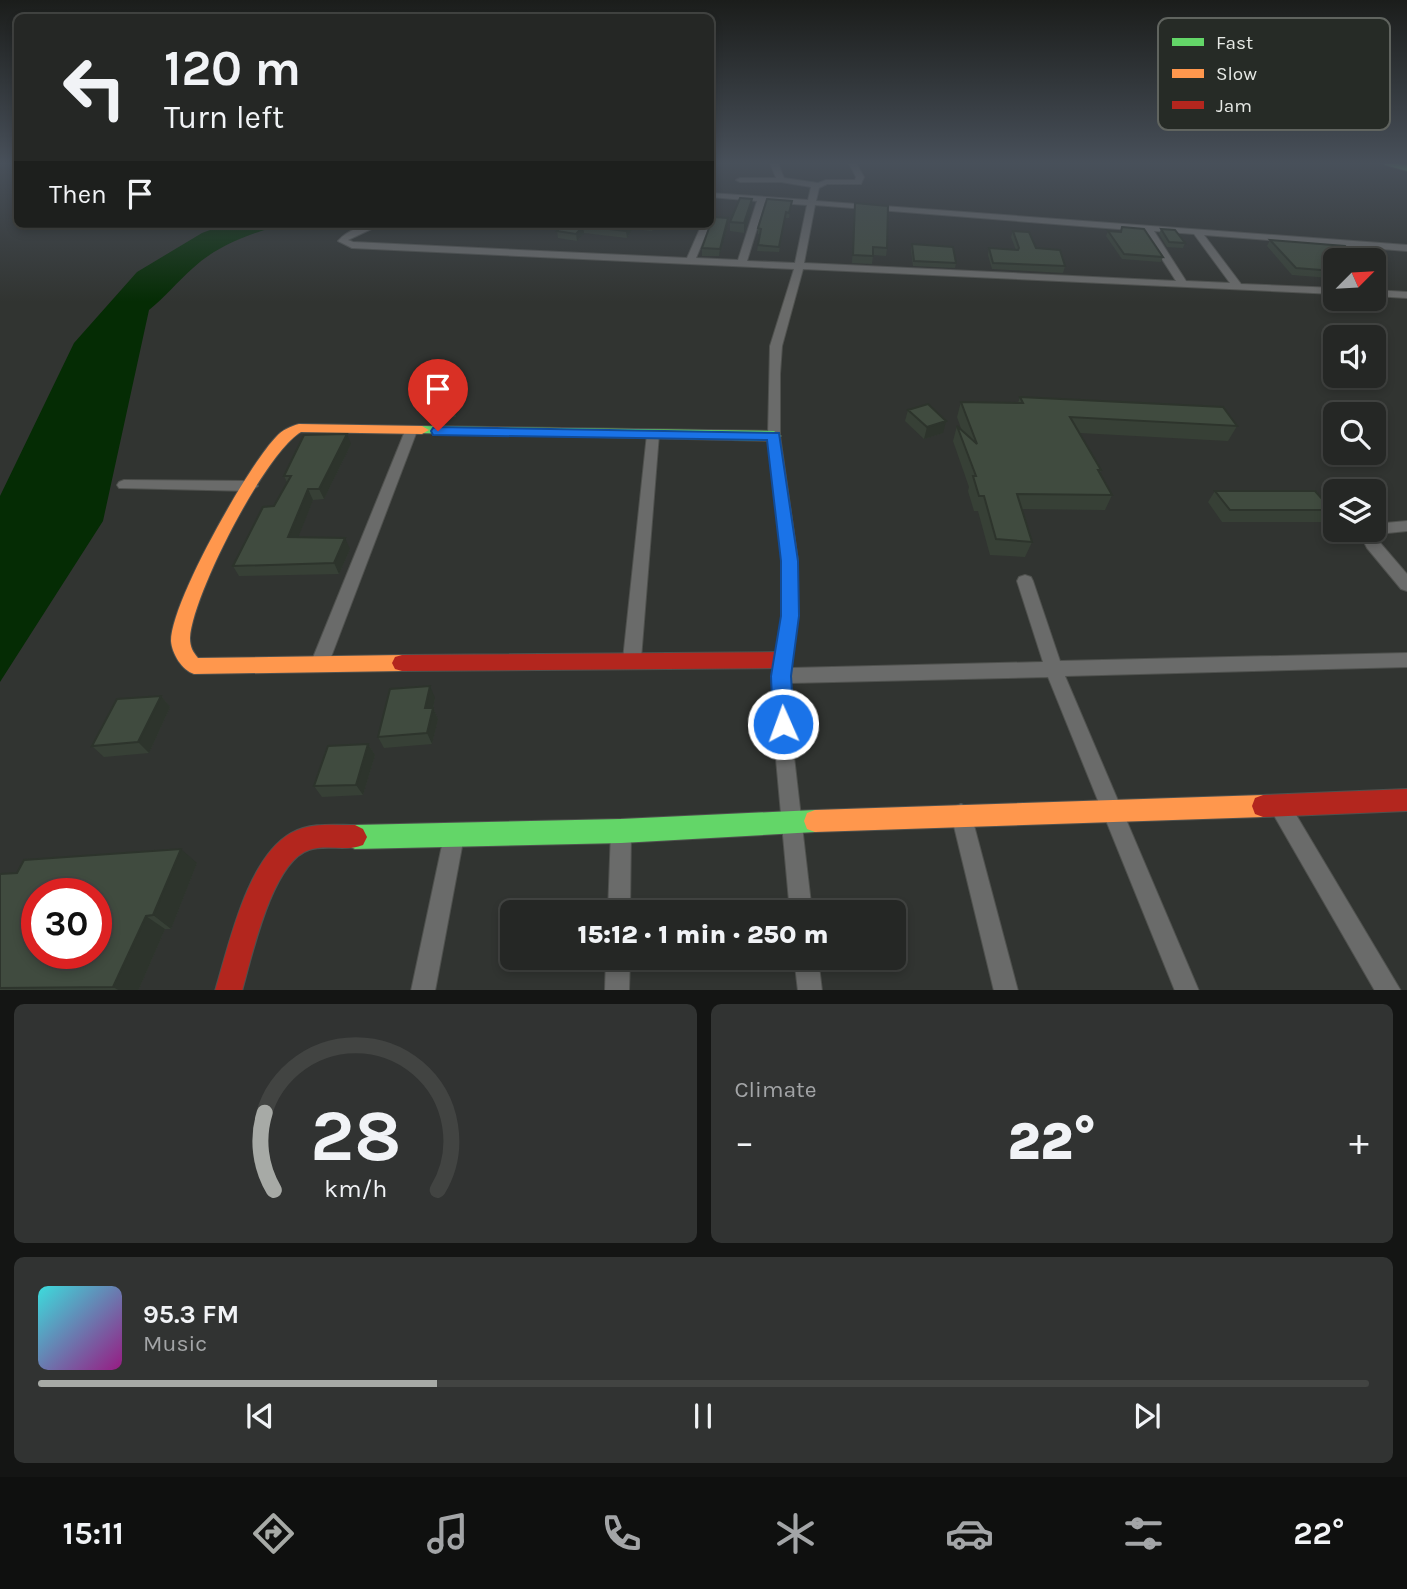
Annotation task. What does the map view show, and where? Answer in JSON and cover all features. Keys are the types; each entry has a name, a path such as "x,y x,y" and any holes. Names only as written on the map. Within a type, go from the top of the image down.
{"street":[{"path":"741,264 759,209"},
{"path":"800,900 791,823 782,668 790,616 790,561 774,436 776,346 799,267 810,209"},
{"path":"891,209 1407,248"},
{"path":"368,228 347,236 342,241 352,244 799,267 1323,291"},
{"path":"690,261 704,228"},
{"path":"1147,229 1183,284"},
{"path":"1197,232 1238,287"},
{"path":"1386,294 1407,295"},
{"path":"774,436 299,428 280,441 251,486 192,598 181,637 183,655 194,667 632,659 782,668 1054,670 1407,660"},
{"path":"319,665 411,431"},
{"path":"632,659 653,434"},
{"path":"124,485 251,486"},
{"path":"1386,528 1407,526"},
{"path":"1371,542 1407,585"},
{"path":"1025,581 1054,670 1111,813 1187,990"},
{"path":"228,990 263,893 279,859 291,846 309,838 621,831 961,814 1111,813 1407,800"},
{"path":"1279,804 1389,990"},
{"path":"961,814 1006,990"},
{"path":"619,900 621,831"},
{"path":"423,990 454,836"},
{"path":"617,990 618,970"},
{"path":"808,970 810,990"}],"shaded area":[{"path":"215,228 273,228 249,235 214,252 149,310 103,521 0,682 0,496 74,343 137,272 202,233"}],"building":[{"path":"735,209 749,209 744,223 730,222"},
{"path":"764,209 790,209 789,213 786,212 779,247 758,245 761,229 758,228"},
{"path":"855,209 888,209 887,248 873,247 873,256 853,255"},
{"path":"714,217 728,218 720,249 702,248 709,228 714,228"},
{"path":"1122,227 1144,229 1163,257 1124,254 1108,231 1121,232"},
{"path":"560,228 581,228 576,234 557,231"},
{"path":"600,228 628,228 626,231"},
{"path":"1161,229 1175,230 1185,243 1169,242"},
{"path":"1013,231 1029,232 1036,248 1060,250 1065,266 993,263 989,248 1018,250"},
{"path":"1270,240 1347,248 1323,248 1323,270 1296,268"},
{"path":"912,244 953,247 956,263 914,261"},
{"path":"435,383 464,384 453,406 424,405"},
{"path":"1020,397 1223,407 1237,426 1070,417 1101,470 1098,470 1112,495 1017,494 1032,542 996,539 984,496 979,496 973,476 976,476 957,426 977,444 961,402 1023,403"},
{"path":"928,404 946,421 927,427 908,410"},
{"path":"347,434 319,489 308,489 288,537 345,538 334,563 233,566 263,507 274,506 291,476 284,476 304,435"},
{"path":"1215,491 1315,491 1323,500 1323,510 1230,510"},
{"path":"430,686 425,708 433,708 427,733 378,737 390,689"},
{"path":"161,696 138,742 92,746 117,699"},
{"path":"368,744 356,785 314,786 328,746"},
{"path":"181,849 153,915 146,916 113,987 0,988 0,874 17,873 24,860"}],"traffic: fast":[{"path":"422,430 774,436"},
{"path":"355,837 621,831 815,821"}],"traffic: slow":[{"path":"402,663 194,666 184,653 181,637 194,594 222,535 254,478 283,438 299,428 422,430"},
{"path":"815,821 1263,806"}],"traffic: jam":[{"path":"402,663 782,660"},
{"path":"1263,806 1407,800"},
{"path":"228,990 254,908 274,866 286,851 300,841 313,837 355,837"}],"route":[{"path":"438,431 774,436 790,561 789,632 781,676 783,724"}]}
